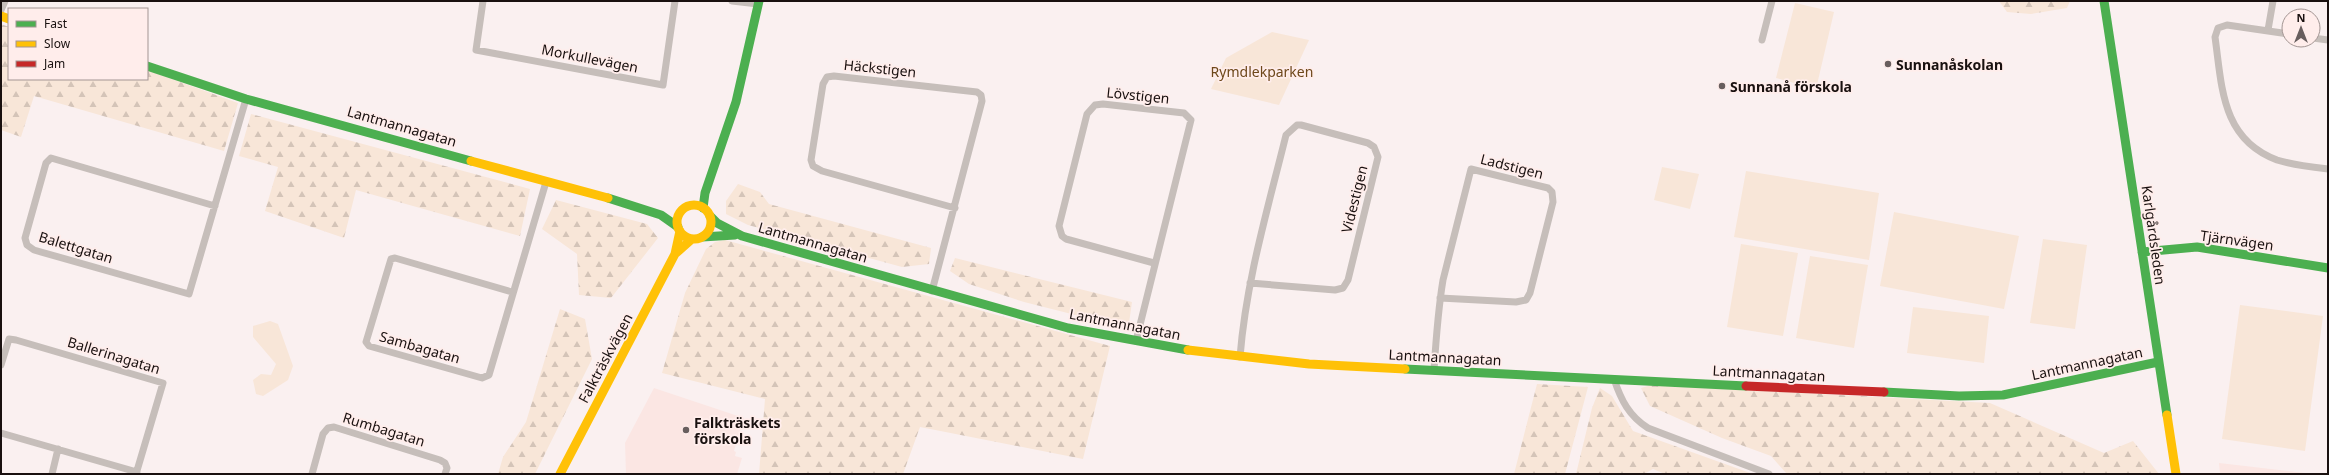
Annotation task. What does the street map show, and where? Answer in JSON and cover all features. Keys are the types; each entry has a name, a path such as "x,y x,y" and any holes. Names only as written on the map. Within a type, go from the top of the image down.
{"street":[{"path":"1,10 5,1"},
{"name":"Morkullevägen","path":"483,1 476,50 663,85 675,1"},
{"path":"703,208 705,193 736,102 758,3 732,1"},
{"path":"1762,40 1772,1"},
{"name":"Karlgårdsleden","path":"2104,1 2176,474"},
{"path":"2268,30 2273,1"},
{"path":"2281,32 2227,24 2218,28 2215,37 2223,97 2229,114 2241,135 2250,144 2277,160 2328,169"},
{"name":"Lantmannagatan","path":"148,66 246,99 651,211 671,220 679,229"},
{"name":"Häckstigen","path":"932,291 955,208 982,101 981,95 977,92 970,91 834,76 827,77 823,84 811,160 813,166 822,171 955,208"},
{"name":"Balettgatan","path":"215,206 51,158 46,163 25,238 27,245 34,250 189,294 215,206 246,99"},
{"name":"Lövstigen","path":"1136,340 1154,264 1191,125 1190,120 1184,113 1103,104 1095,105 1087,114 1059,231 1066,239 1154,264"},
{"name":"Videstigen","path":"1240,357 1243,323 1250,283 1286,135 1297,126 1301,126 1368,143 1374,147 1378,157 1348,280 1343,288 1335,290 1250,283"},
{"name":"Ladstigen","path":"1434,370 1440,298 1471,169 1548,188 1552,192 1553,202 1530,293 1526,300 1516,302 1440,298"},
{"path":"512,292 546,182"},
{"path":"675,254 679,229 678,217 684,208 693,205 705,193"},
{"path":"675,254 692,239 701,237 710,226 710,216 703,208 693,205"},
{"name":"Lantmannagatan","path":"651,211 668,212 684,208"},
{"name":"Lantmannagatan","path":"710,216 717,223 742,236 932,291 1068,328 1240,357 1310,364 1951,396 1995,395 2074,381 2158,362"},
{"path":"679,229 692,239"},
{"name":"Lantmannagatan","path":"701,237 719,235 742,236"},
{"name":"Tjärnvägen","path":"2142,252 2180,247 2197,248 2328,268"},
{"name":"Falkträskvägen","path":"560,474 675,254"},
{"name":"Sambagatan","path":"395,258 512,292 489,375 482,378 369,346 366,342 390,259 395,258"},
{"name":"Ballerinagatan","path":"1,365 9,339 163,383 136,473 1,433"},
{"path":"1614,379 1620,395 1636,420 1648,428 1769,474"},
{"name":"Rumbagatan","path":"312,474 323,434 328,428 334,427 445,462 447,468 445,474"},
{"path":"52,474 58,449"}],"shaded area":[{"name":"Falkträskets förskola","path":"654,388 744,418 734,451 736,452 735,456 742,458 737,474 626,474 625,443"},
{"path":"2219,463 2314,474 2220,474"}],"green space":[{"path":"1999,1 2070,1 2067,8 2031,14 2007,12"},
{"path":"1795,3 1834,12 1816,89 1776,78"},
{"path":"1,24 8,27 8,80 148,80 148,70 238,103 224,151 34,96 21,137 1,130"},
{"name":"Rymdlekparken","path":"1272,32 1309,40 1279,105 1211,89 1226,58"},
{"path":"251,114 530,189 520,236 356,190 344,238 265,211 278,167 239,156"},
{"path":"1662,167 1699,174 1690,209 1654,200"},
{"path":"1746,171 1879,193 1869,260 1734,237"},
{"path":"738,184 760,192 769,204 931,248 929,264 902,267 748,225 726,214 726,201"},
{"path":"556,200 647,224 658,238 611,298 579,295 577,254 542,229"},
{"path":"1894,212 2019,236 2004,309 1880,286"},
{"path":"2043,239 2087,245 2075,329 2030,323"},
{"path":"725,240 1110,346 1083,459 920,427 903,474 759,474 765,399 662,373 685,293 706,249 715,242"},
{"path":"1741,244 1798,253 1783,336 1727,327"},
{"path":"1810,256 1868,265 1854,348 1796,338"},
{"path":"955,258 1132,302 1129,323 1119,326 1024,302 969,284 950,271"},
{"path":"2240,305 2323,316 2305,451 2222,439"},
{"path":"1913,307 1989,316 1984,363 1907,353"},
{"path":"560,309 585,319 592,359 535,474 498,474 503,457 526,422"},
{"path":"270,321 278,324 293,366 288,380 263,396 256,394 253,380 261,374 271,375 276,364 253,337 253,326"},
{"path":"1537,384 1588,387 1565,474 1514,474"},
{"path":"1651,385 1990,403 2104,453 2133,441 2159,474 1787,474 1771,456 1722,438 1650,406 1641,388"},
{"path":"1600,388 1612,396 1633,431 1753,474 1665,474 1653,469 1644,474 1576,474 1592,408"}],"traffic: fast":[{"path":"703,208 705,193 736,102 759,1"},
{"path":"2104,1 2167,415"},
{"path":"148,66 246,99 471,161"},
{"path":"608,198 661,215 678,227"},
{"path":"710,216 717,223 742,236 1068,328 1188,350"},
{"path":"702,237 735,235"},
{"path":"2142,252 2197,247 2328,268"},
{"path":"1884,392 1959,396 2003,395 2158,362"},
{"path":"1405,369 1746,386"}],"traffic: slow":[{"path":"1,16 8,19"},
{"path":"471,161 608,198"},
{"path":"691,205 697,205 706,210 710,216 711,222 710,228 706,234 697,239 691,239 682,234 677,225 677,219 682,210 691,205"},
{"path":"560,474 675,254 680,231"},
{"path":"675,254 692,239"},
{"path":"1188,350 1309,364 1405,369"},
{"path":"2167,415 2176,474"}],"traffic: jam":[{"path":"1746,386 1884,392"}],"place":[{"name":"Sunnanåskolan","path":"1888,64"},
{"name":"Sunnanå förskola","path":"1722,86"},
{"name":"Falkträskets förskola","path":"686,430"}]}
